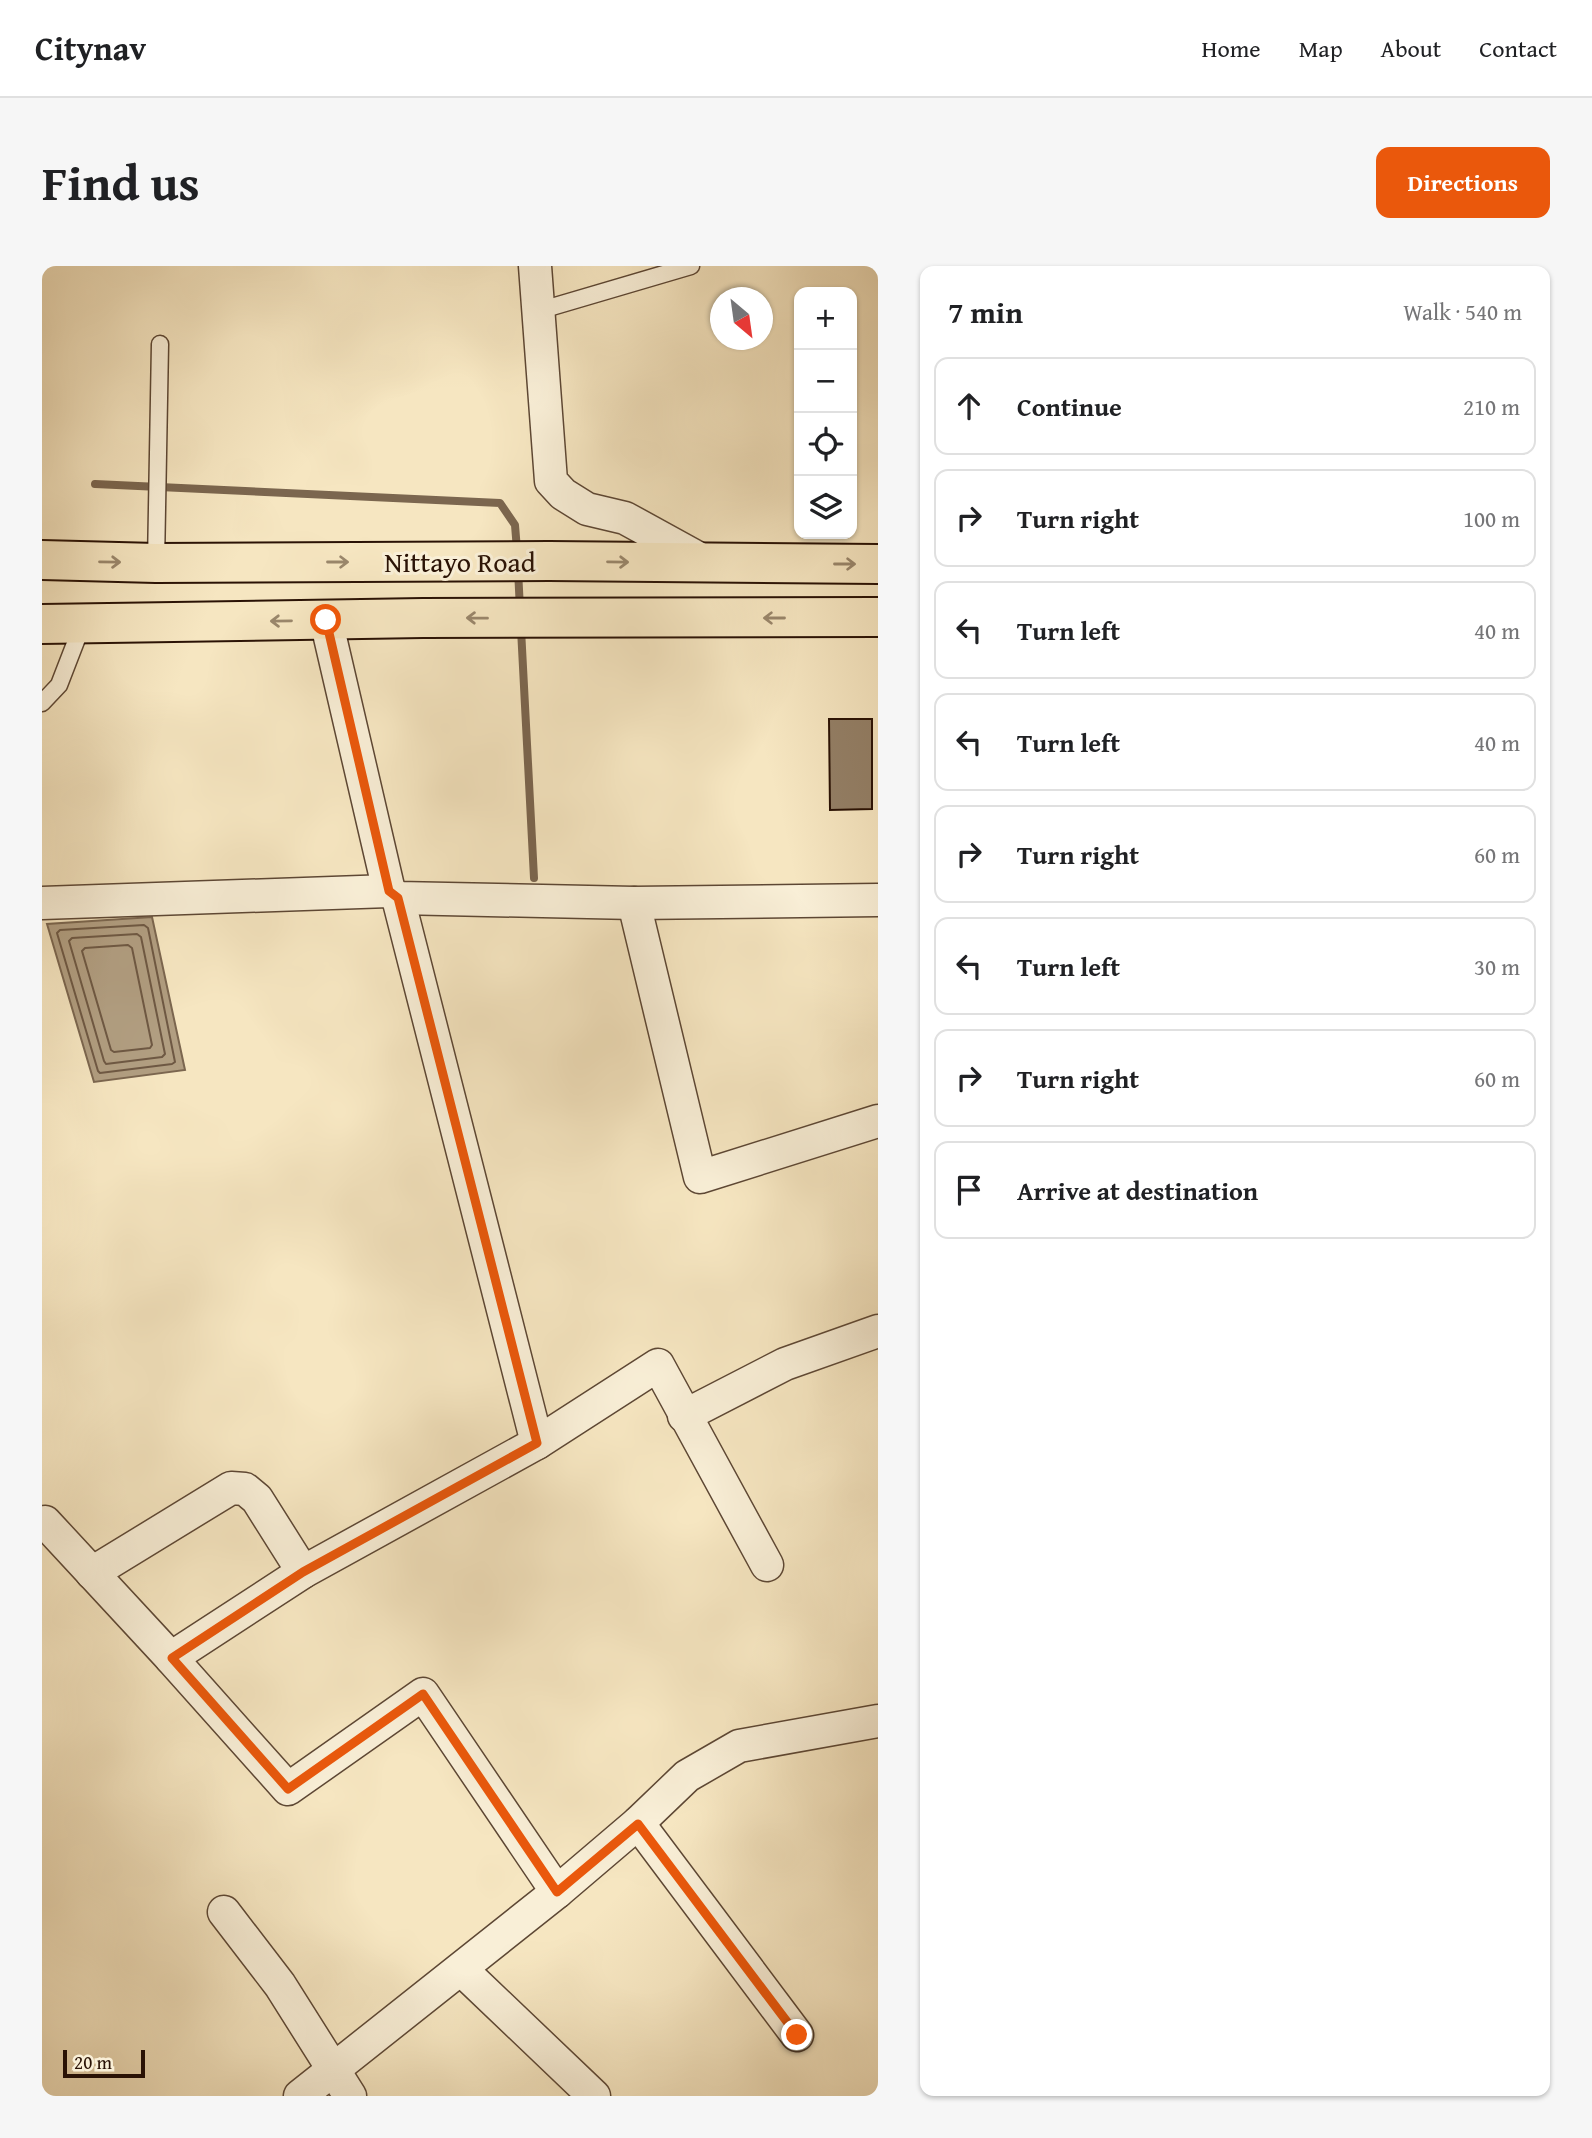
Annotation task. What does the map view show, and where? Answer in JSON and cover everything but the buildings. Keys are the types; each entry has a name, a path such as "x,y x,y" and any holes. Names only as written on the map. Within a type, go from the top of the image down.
{"highway":[{"name":"Nittayo Road","path":"42,560 156,563 549,561 878,564"},
{"name":"Nittayo Road","path":"42,624 423,618 878,617"}],"street":[{"path":"535,266 551,481 563,494 587,509 625,518 709,564"},
{"path":"326,620 393,894 537,1443"},
{"path":"42,904 393,894 634,902 878,900"},
{"path":"634,902 700,1177 878,1121"},
{"path":"684,1416 785,1364 878,1331"},
{"path":"172,1658 303,1572 537,1443 658,1365 766,1565"},
{"path":"92,1573 231,1488 245,1489 257,1499 303,1572"},
{"path":"45,1522 172,1658 288,1789 423,1694 557,1892"},
{"path":"300,2096 342,2083 462,1970 638,1824 687,1776 739,1746 878,1721"},
{"path":"638,1824 797,2035"},
{"path":"224,1912 279,1985 342,2083"},
{"path":"462,1970 593,2096"}],"lane":[{"path":"538,311 691,266"},
{"path":"156,563 160,344"},
{"path":"42,703 59,685 83,623"}],"water":[{"path":"152,917 185,1070 94,1082 47,924"}],"waterway":[{"path":"95,484 500,503 515,525 517,550"},
{"path":"518,570 520,609"},
{"path":"521,629 534,878"}],"route":[{"path":"326,620 389,891 398,898 537,1443 303,1572 172,1658 288,1789 423,1694 557,1892 638,1824 797,2035"}]}
